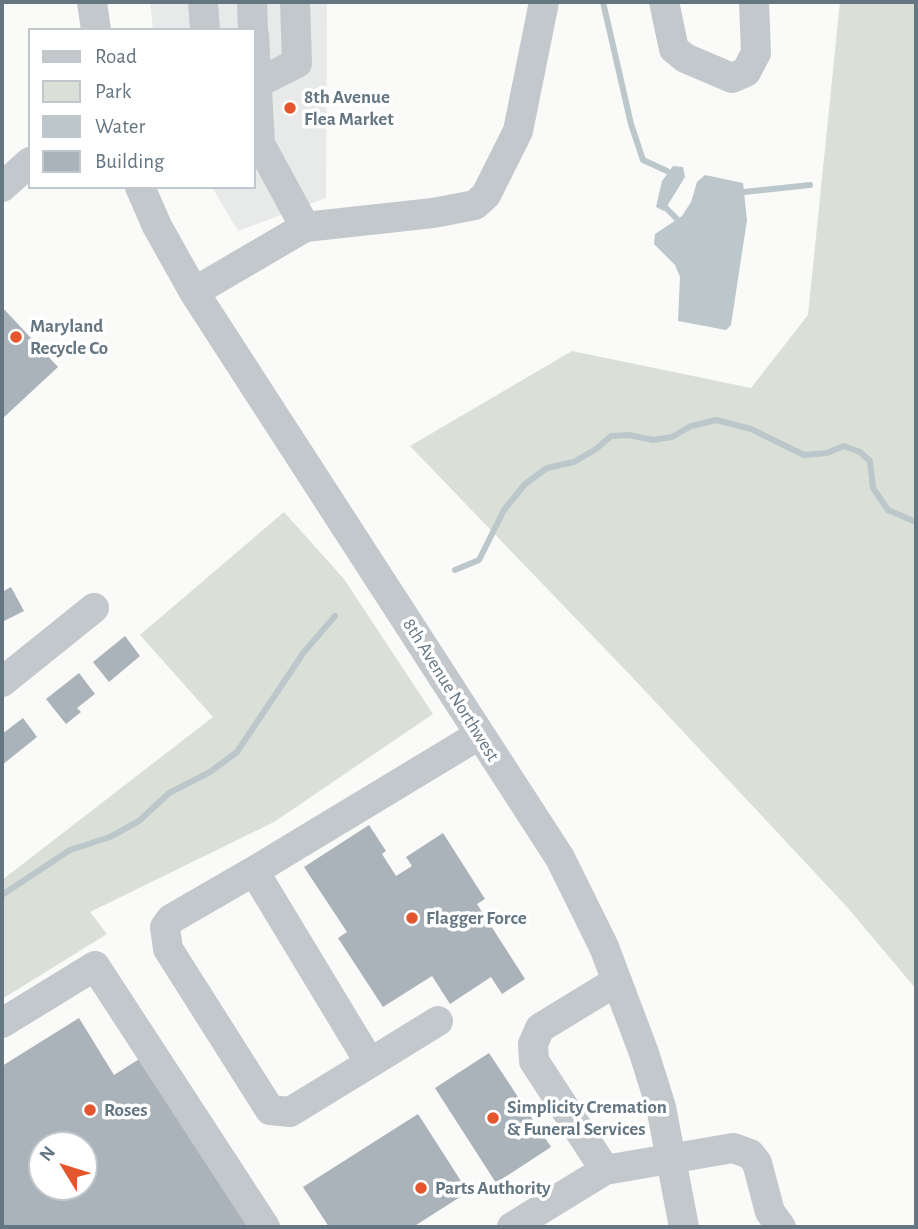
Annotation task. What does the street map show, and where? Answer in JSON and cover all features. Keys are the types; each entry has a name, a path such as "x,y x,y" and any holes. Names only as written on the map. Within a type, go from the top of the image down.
{"street":[{"path":"92,2 96,28"},
{"path":"203,2 205,28"},
{"path":"252,2 253,28"},
{"path":"256,84 297,64 295,2"},
{"path":"194,292 305,227 433,213 475,205 486,195 518,131 544,2"},
{"path":"664,2 674,49 685,58 732,78 746,72 756,53 754,2"},
{"path":"256,97 260,145 305,227"},
{"path":"2,187 28,164"},
{"name":"8th Avenue Northwest","path":"141,189 157,226 194,292 560,858 604,947 644,1053 672,1159 684,1227"},
{"path":"2,682 94,608"},
{"path":"438,1021 290,1112 270,1110 168,949 165,927 171,919 479,735"},
{"path":"254,871 370,1063"},
{"path":"2,1023 95,966 265,1227"},
{"path":"605,1170 534,1061 533,1044 540,1028 617,981"},
{"path":"512,1227 605,1170 733,1148 750,1154 762,1175 770,1212 781,1227"}],"shaded area":[{"name":"8th Avenue Flea Market","path":"150,2 327,2 326,198 238,231 213,189 256,189 256,28 153,28"}],"green space":[{"path":"840,2 916,2 916,989 848,908 633,678 410,446 572,351 751,388 808,315"},
{"path":"284,512 344,579 433,714 274,822 90,912 107,934 2,999 2,880 213,717 140,635"}],"water":[{"path":"673,166 683,167 685,177 664,211 656,207 662,181"},
{"path":"705,175 743,183 747,220 731,325 726,330 678,321 680,277 675,265 654,244 655,234 682,216 691,202 697,182"}],"building":[{"name":"Maryland Recycle Co","path":"2,307 58,367 2,419"},
{"path":"11,587 24,611 2,622 2,592"},
{"path":"125,636 140,656 109,682 93,662"},
{"path":"79,673 95,694 77,708 81,712 66,724 46,699"},
{"path":"23,718 37,737 2,765 2,734"},
{"name":"Flagger Force","path":"369,825 386,851 382,854 396,876 412,866 406,857 443,833 485,899 477,904 525,979 502,994 491,977 450,1004 432,976 383,1007 338,938 347,932 304,867"},
{"name":"Roses","path":"79,1018 114,1075 144,1056 252,1227 2,1227 2,1066"},
{"name":"Simplicity Cremation & Funeral Services","path":"489,1053 551,1147 496,1183 435,1088"},
{"path":"418,1114 468,1192 413,1227 329,1227 303,1187"}],"waterway":[{"path":"603,2 631,124 643,160 667,171"},
{"path":"744,192 810,185"},
{"path":"666,208 677,219"},
{"path":"455,570 479,560 504,510 525,484 547,468 574,462 611,436 629,435 653,440 672,437 691,426 716,420 751,429 804,455 827,453 844,446 860,452 870,461 873,488 888,510 916,522"},
{"path":"2,895 70,850 110,837 139,821 169,793 210,772 237,752 304,652 335,616"}],"place":[{"name":"8th Avenue Flea Market","path":"290,108"},
{"name":"Maryland Recycle Co","path":"16,337"},
{"name":"Flagger Force","path":"412,918"},
{"name":"Roses","path":"90,1110"},
{"name":"Simplicity Cremation & Funeral Services","path":"493,1118"},
{"name":"Parts Authority","path":"421,1188"}]}
